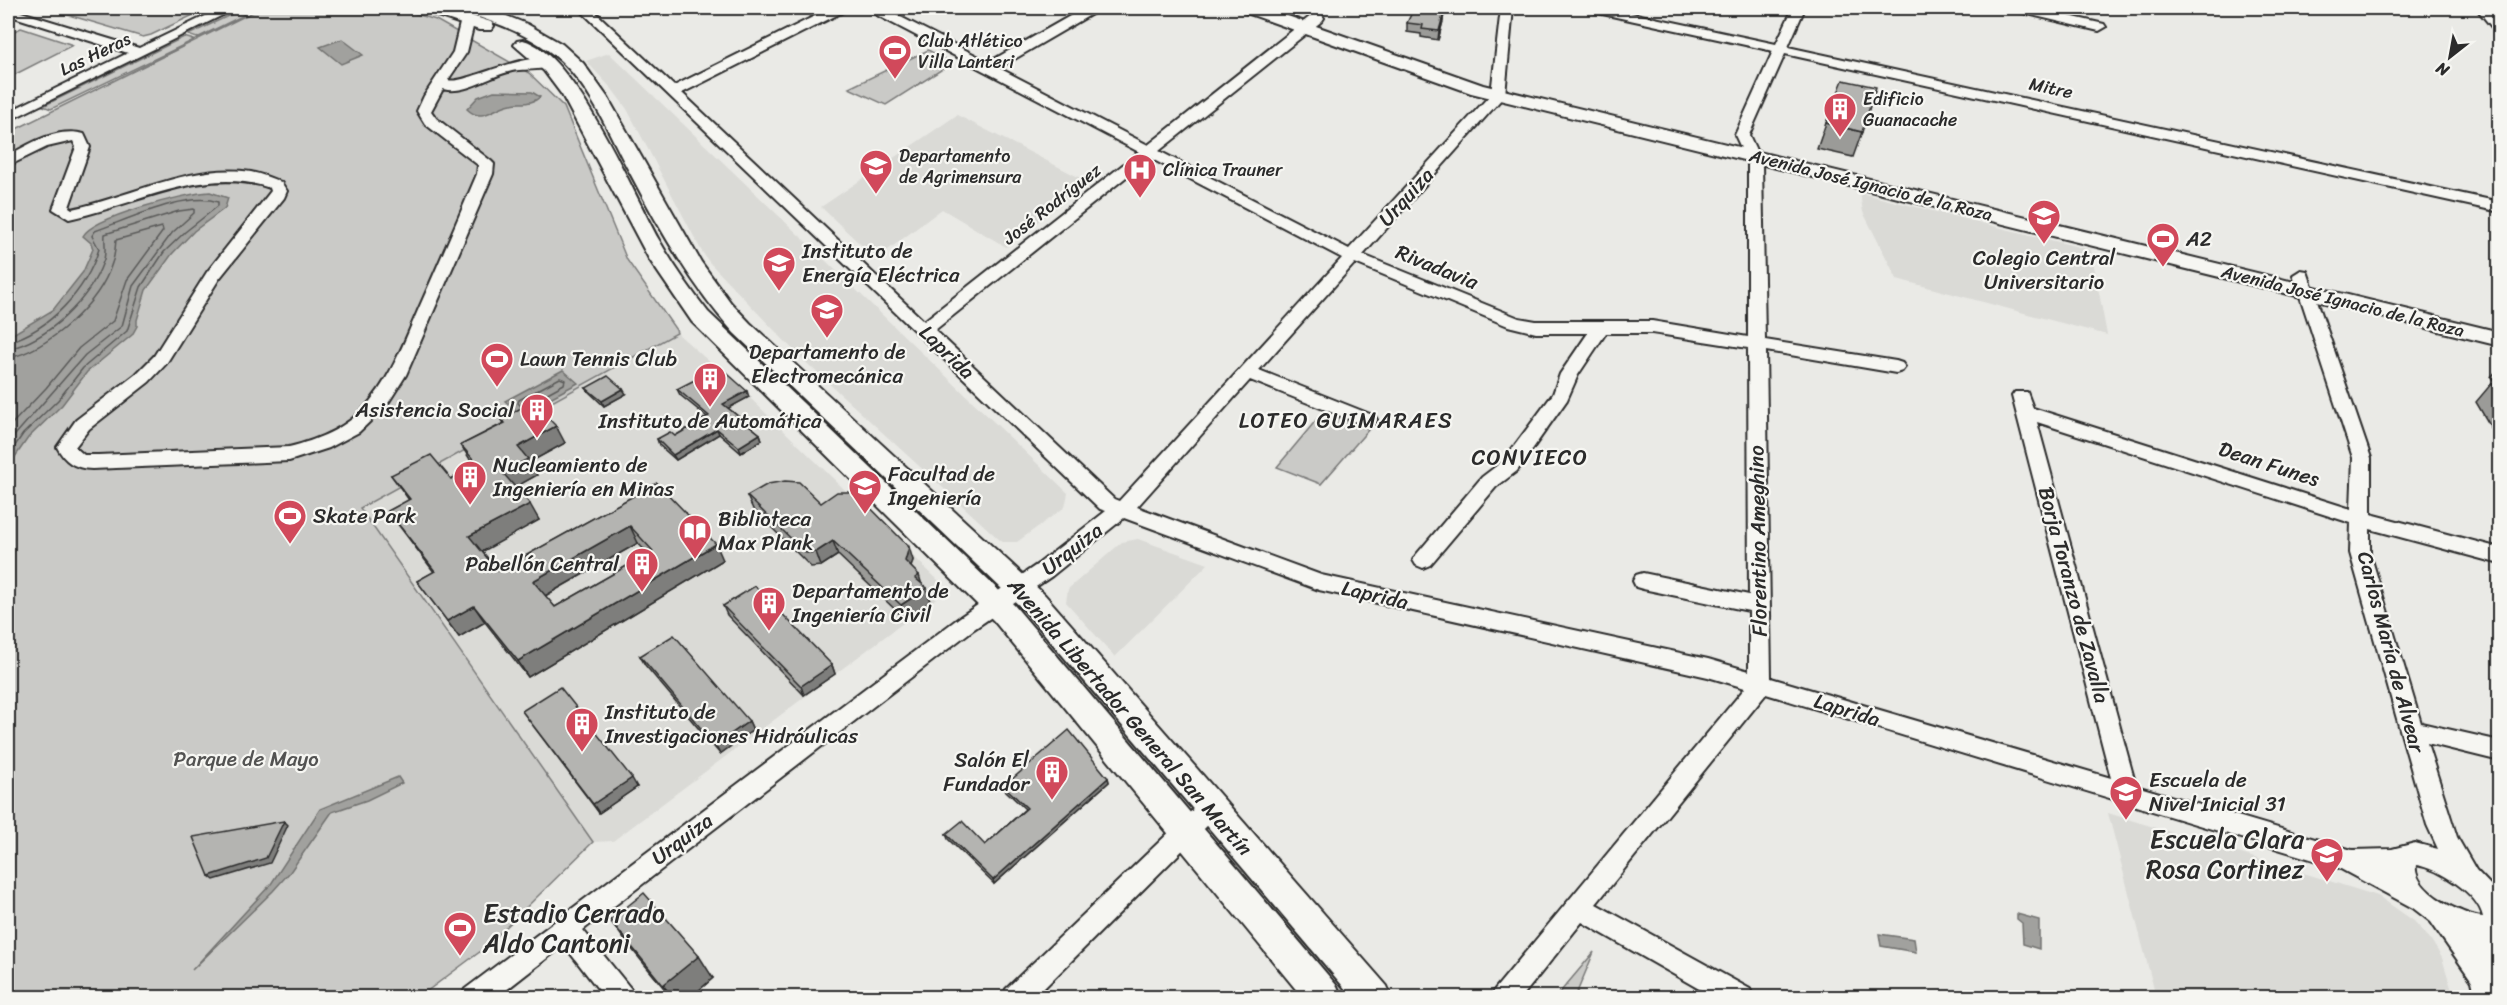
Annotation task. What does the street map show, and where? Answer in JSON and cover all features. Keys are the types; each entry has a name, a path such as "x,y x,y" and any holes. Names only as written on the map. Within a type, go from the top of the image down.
{"main road":[{"name":"Avenida Libertador General San Martín","path":"432,8 469,14 525,29 551,44 568,59 593,89 686,257 715,298 742,327 1040,609 1375,998"},
{"name":"Avenida José Ignacio de la Roza","path":"1250,8 1311,23 1499,88"},
{"name":"Avenida José Ignacio de la Roza","path":"1287,8 1311,23 1400,61 1427,64 1499,88 2304,283 2499,322"},
{"name":"Avenida Libertador General San Martín","path":"469,14 532,51 547,63 574,96 664,267 692,308 719,338 995,604 1325,998"},
{"name":"Avenida José Ignacio de la Roza","path":"2304,283 2499,339"}],"street":[{"name":"Las Heras","path":"8,117 231,8"},
{"name":"Laprida","path":"585,8 1107,504 1330,585 1708,668 2343,858 2374,861 2411,856"},
{"path":"673,92 840,8"},
{"name":"Rivadavia","path":"874,8 1352,257 1517,323 1536,327 1652,327 1896,367"},
{"path":"988,68 1092,8"},
{"path":"1499,88 1507,8"},
{"name":"Mitre","path":"1593,8 2499,207"},
{"name":"Florentino Ameghino","path":"1760,684 1755,163 1742,135 1799,8"},
{"path":"2020,8 2099,27"},
{"path":"2482,8 2499,28"},
{"path":"8,11 139,52"},
{"path":"8,162 47,142 79,137 83,147 61,209 69,214 208,177 244,176 263,179 276,185 279,191 276,198 206,286 155,366 131,389 82,423 71,435 66,447 71,456 82,462 98,462 289,454 320,445 340,436 369,413 387,393 407,354 485,174 486,164 425,116 426,105 460,52 469,14"},
{"name":"José Rodríguez","path":"924,330 1311,23"},
{"path":"442,82 448,86 460,86 503,69 547,63"},
{"name":"Urquiza","path":"474,998 967,622 1045,570 1121,509 1352,257 1499,88"},
{"name":"Carlos María de Alvear","path":"2304,283 2362,458 2360,554 2438,821 2448,845 2489,905"},
{"path":"1423,560 1489,482 1510,466 1561,396 1569,374 1601,327"},
{"path":"1247,372 1368,420"},
{"name":"Dean Funes","path":"2023,404 2361,518 2499,556"},
{"name":"Borja Toranzo de Zavalla","path":"2023,404 2127,794"},
{"path":"1643,581 1759,605"},
{"path":"1504,998 1760,684"},
{"path":"2412,730 2499,752"},
{"path":"1015,998 1211,807"},
{"path":"2438,821 2435,837 2427,848 2411,856 2402,864 2406,880 2456,935 2486,987"},
{"path":"2411,856 2442,862 2489,905 2486,987"},
{"name":"Laprida","path":"2343,858 2451,921 2472,929 2489,905"},
{"path":"1578,907 1741,998"},
{"path":"566,928 622,998"}],"shaded area":[{"name":"Facultad de Ingeniería","path":"609,53 1068,493 1065,507 1017,542 1002,542 799,356 709,262 701,250 627,109 586,61"},
{"path":"957,115 1088,182 1006,247 942,209 876,259 821,207"},
{"path":"1860,193 2091,250 2107,335 1897,279 1863,212"},
{"path":"677,333 749,397 941,583 939,596 613,841 593,842 502,714 285,594 375,529 360,508"},
{"path":"1138,539 1208,564 1115,657 1066,602 1068,589 1122,542"},
{"path":"2108,813 2378,896 2414,921 2431,940 2442,958 2454,997 2156,997"}],"green space":[{"path":"45,8 208,8 143,37"},
{"path":"245,8 247,11 242,16 197,38 188,35"},
{"name":"Parque de Mayo","path":"261,8 397,8 436,20 529,73 564,107 627,260 676,330 677,333 360,508 593,842 485,948 419,997 8,998 8,133"},
{"path":"21,28 73,45 8,78 8,34"},
{"path":"184,37 194,40 51,109 43,106"},
{"name":"Club Atlético Villa Lanteri","path":"928,50 952,63 886,105 849,88"},
{"path":"1323,412 1369,429 1321,484 1277,467"},
{"path":"1030,617 1180,793 1179,796 1176,796 1026,620"},
{"path":"1212,837 1223,850 1232,854 1354,997 1346,997"},
{"path":"1594,952 1575,997 1556,997"}],"water":[{"path":"342,39 363,55 341,64 320,47"},
{"path":"494,91 532,92 540,97 529,102 507,105 482,115 472,113 467,109 478,97"},
{"path":"210,192 228,198 225,208 194,231 172,254 146,290 137,326 132,335 87,372 62,405 28,438 8,467 8,337 53,310 83,272 93,249 91,243 83,236 90,229 104,221 141,207"},
{"path":"563,370 578,383 520,414 505,401"},
{"path":"398,777 402,783 367,800 332,812 290,872 192,970 271,884 320,809"},
{"path":"2017,914 2039,920 2039,949 2023,944 2022,923 2017,919"},
{"path":"1879,934 1914,939 1916,952 1881,946"}],"building":[{"path":"1414,8 1438,8 1437,11 1444,12 1439,31 1422,29 1423,25 1407,23"},
{"path":"1843,80 1876,87 1862,132 1826,123"},
{"path":"720,367 747,391 723,404 760,434 739,447 717,429 673,455 657,439 670,432 675,436 709,416 677,389"},
{"path":"608,376 623,389 602,401 586,388"},
{"path":"2492,383 2499,384 2499,396"},
{"path":"532,402 556,426 518,447 528,459 502,472 530,504 469,536 498,571 657,483 716,544 518,661 474,606 447,621 417,581 435,571 388,511 410,499 391,475 431,455 451,479 478,465 461,445 505,423 501,419","holes":["630,526 653,551 555,607 533,581"]},
{"path":"785,481 799,482 821,503 837,492 855,492 909,547 905,561 919,575 915,578 927,588 901,605 833,541 816,552 806,553 747,496 768,484"},
{"name":"Departamento de Ingeniería Civil","path":"755,586 832,665 801,686 723,606"},
{"path":"674,635 749,721 715,745 640,656"},
{"name":"Instituto de Investigaciones Hidráulicas","path":"560,687 632,778 593,804 522,711"},
{"name":"Salón El Fundador","path":"1069,730 1108,778 993,880 946,834 962,821 985,845 1027,808 1004,786"},
{"path":"284,821 266,858 209,876 193,837"},
{"path":"644,893 699,956 663,985 610,920"}],"place":[{"name":"Club Atlético Villa Lanteri","path":"895,80"},
{"name":"Edificio Guanacache","path":"1840,138"},
{"name":"Departamento de Agrimensura","path":"876,195"},
{"name":"Clínica Trauner","path":"1140,199"},
{"name":"Colegio Central Universitario","path":"2044,245"},
{"name":"A2","path":"2163,268"},
{"name":"Instituto de Energía Eléctrica","path":"779,292"},
{"name":"Departamento de Electromecánica","path":"827,339"},
{"name":"Lawn Tennis Club","path":"497,388"},
{"name":"Instituto de Automática","path":"710,408"},
{"name":"Asistencia Social","path":"537,439"},
{"name":"Nucleamiento de Ingeniería en Minas","path":"470,506"},
{"name":"Facultad de Ingeniería","path":"865,515"},
{"name":"Skate Park","path":"290,545"},
{"name":"Biblioteca Max Plank","path":"695,560"},
{"name":"Pabellón Central","path":"642,593"},
{"name":"Departamento de Ingeniería Civil","path":"769,632"},
{"name":"Instituto de Investigaciones Hidráulicas","path":"582,753"},
{"name":"Salón El Fundador","path":"1052,801"},
{"name":"Escuela de Nivel Inicial 31","path":"2126,821"},
{"name":"Escuela Clara Rosa Cortinez","path":"2327,883"},
{"name":"Estadio Cerrado Aldo Cantoni","path":"460,957"}],"district":[{"name":"LOTEO GUIMARAES","path":"1346,420"},
{"name":"CONVIECO","path":"1530,457"}]}
